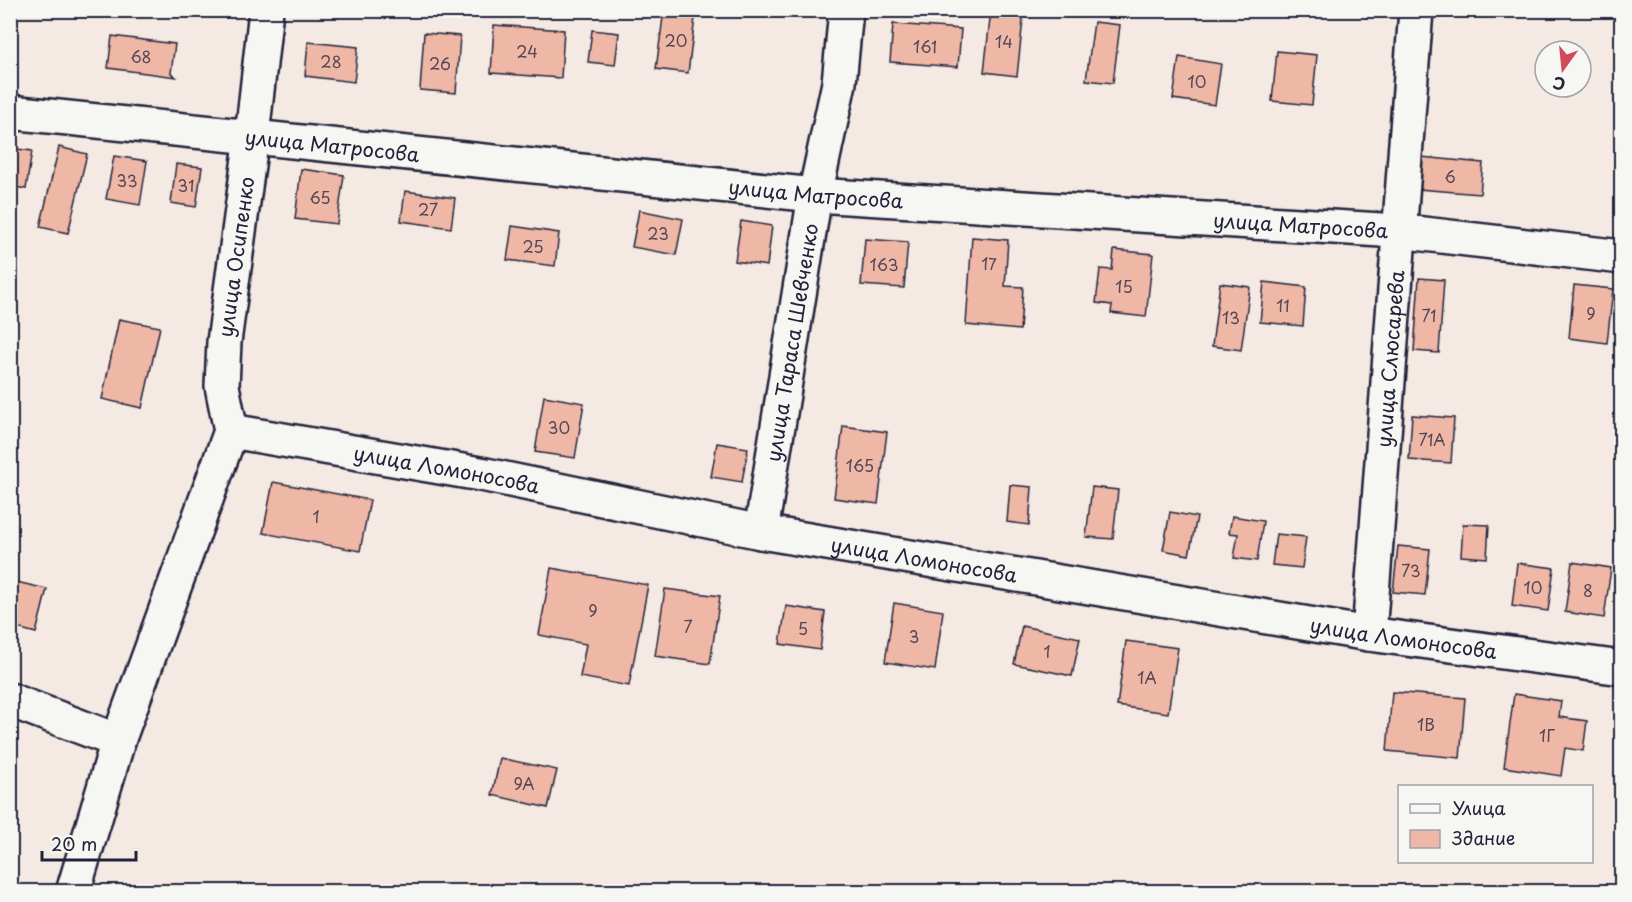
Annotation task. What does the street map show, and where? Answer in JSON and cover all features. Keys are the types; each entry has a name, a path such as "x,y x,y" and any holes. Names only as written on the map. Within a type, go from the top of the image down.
{"street":[{"name":"улица Осипенко","path":"231,431 222,386 224,342 252,136 266,10"},
{"name":"улица Тараса Шевченко","path":"761,532 815,195 839,83 846,10"},
{"name":"улица Слюсарева","path":"1369,634 1416,10"},
{"name":"улица Матросова","path":"10,112 815,195 1398,231 1622,257"},
{"name":"улица Ломоносова","path":"231,431 486,475 761,532 1369,634 1622,668"},
{"path":"73,891 118,741 231,431"},
{"path":"10,700 118,741"}],"building":[{"path":"664,10 696,10 688,73 656,69"},
{"path":"991,10 1024,10 1017,76 984,72"},
{"path":"1094,22 1120,25 1113,83 1086,80"},
{"path":"893,24 961,29 958,67 890,62"},
{"path":"494,25 564,30 561,78 491,73"},
{"path":"592,30 619,33 615,65 588,62"},
{"path":"424,33 460,36 456,93 420,90"},
{"path":"112,36 175,44 171,73 176,77 108,68"},
{"path":"308,42 358,47 354,82 305,76"},
{"path":"1277,51 1317,55 1312,105 1272,101"},
{"path":"1179,57 1221,64 1215,105 1173,99"},
{"path":"59,147 87,154 68,233 40,227"},
{"path":"10,148 32,151 26,189 10,186"},
{"path":"114,156 147,161 140,205 106,199"},
{"path":"1421,157 1483,163 1480,194 1418,189"},
{"path":"176,164 202,167 196,207 171,203"},
{"path":"301,169 344,175 337,224 295,219"},
{"path":"405,191 455,198 451,228 401,221"},
{"path":"639,210 683,219 676,255 632,247"},
{"path":"741,221 772,226 767,266 735,261"},
{"path":"512,226 559,233 555,266 507,260"},
{"path":"972,237 1008,240 1005,286 1023,287 1020,330 966,325"},
{"path":"865,239 908,242 904,288 861,285"},
{"path":"1114,250 1153,254 1146,317 1111,313 1112,305 1096,303 1100,269 1112,270"},
{"path":"1419,278 1444,280 1439,353 1414,351"},
{"path":"1264,282 1306,287 1303,326 1260,322"},
{"path":"1220,283 1250,287 1241,350 1212,346"},
{"path":"1574,285 1613,289 1607,343 1569,338"},
{"path":"119,319 160,327 142,408 102,399"},
{"path":"544,396 584,403 575,458 535,452"},
{"path":"1412,415 1454,418 1451,463 1409,460"},
{"path":"843,426 887,432 878,504 834,498"},
{"path":"717,443 748,448 742,482 711,477"},
{"path":"273,482 370,500 360,551 263,533"},
{"path":"1010,485 1032,487 1029,525 1007,522"},
{"path":"1092,487 1118,490 1113,539 1086,537"},
{"path":"1170,512 1197,517 1189,555 1163,550"},
{"path":"1232,516 1263,521 1257,561 1234,558 1238,534 1229,533"},
{"path":"1463,524 1489,525 1487,558 1461,556"},
{"path":"1276,534 1306,537 1302,568 1272,565"},
{"path":"1398,546 1430,549 1425,595 1393,592"},
{"path":"1572,562 1611,568 1604,618 1565,612"},
{"path":"1517,563 1554,568 1548,611 1512,606"},
{"path":"551,568 648,585 629,686 580,677 586,644 539,635"},
{"path":"12,581 47,589 36,633 10,626"},
{"path":"665,589 720,596 710,664 655,656"},
{"path":"894,603 943,611 935,670 885,662"},
{"path":"786,606 825,612 820,650 780,644"},
{"path":"1022,626 1080,638 1072,676 1014,664"},
{"path":"1126,641 1178,648 1168,713 1117,706"},
{"path":"1392,692 1465,698 1460,758 1387,751"},
{"path":"1514,694 1561,701 1559,717 1587,721 1583,751 1565,748 1561,776 1504,767"},
{"path":"500,758 557,770 548,808 492,795"}]}
